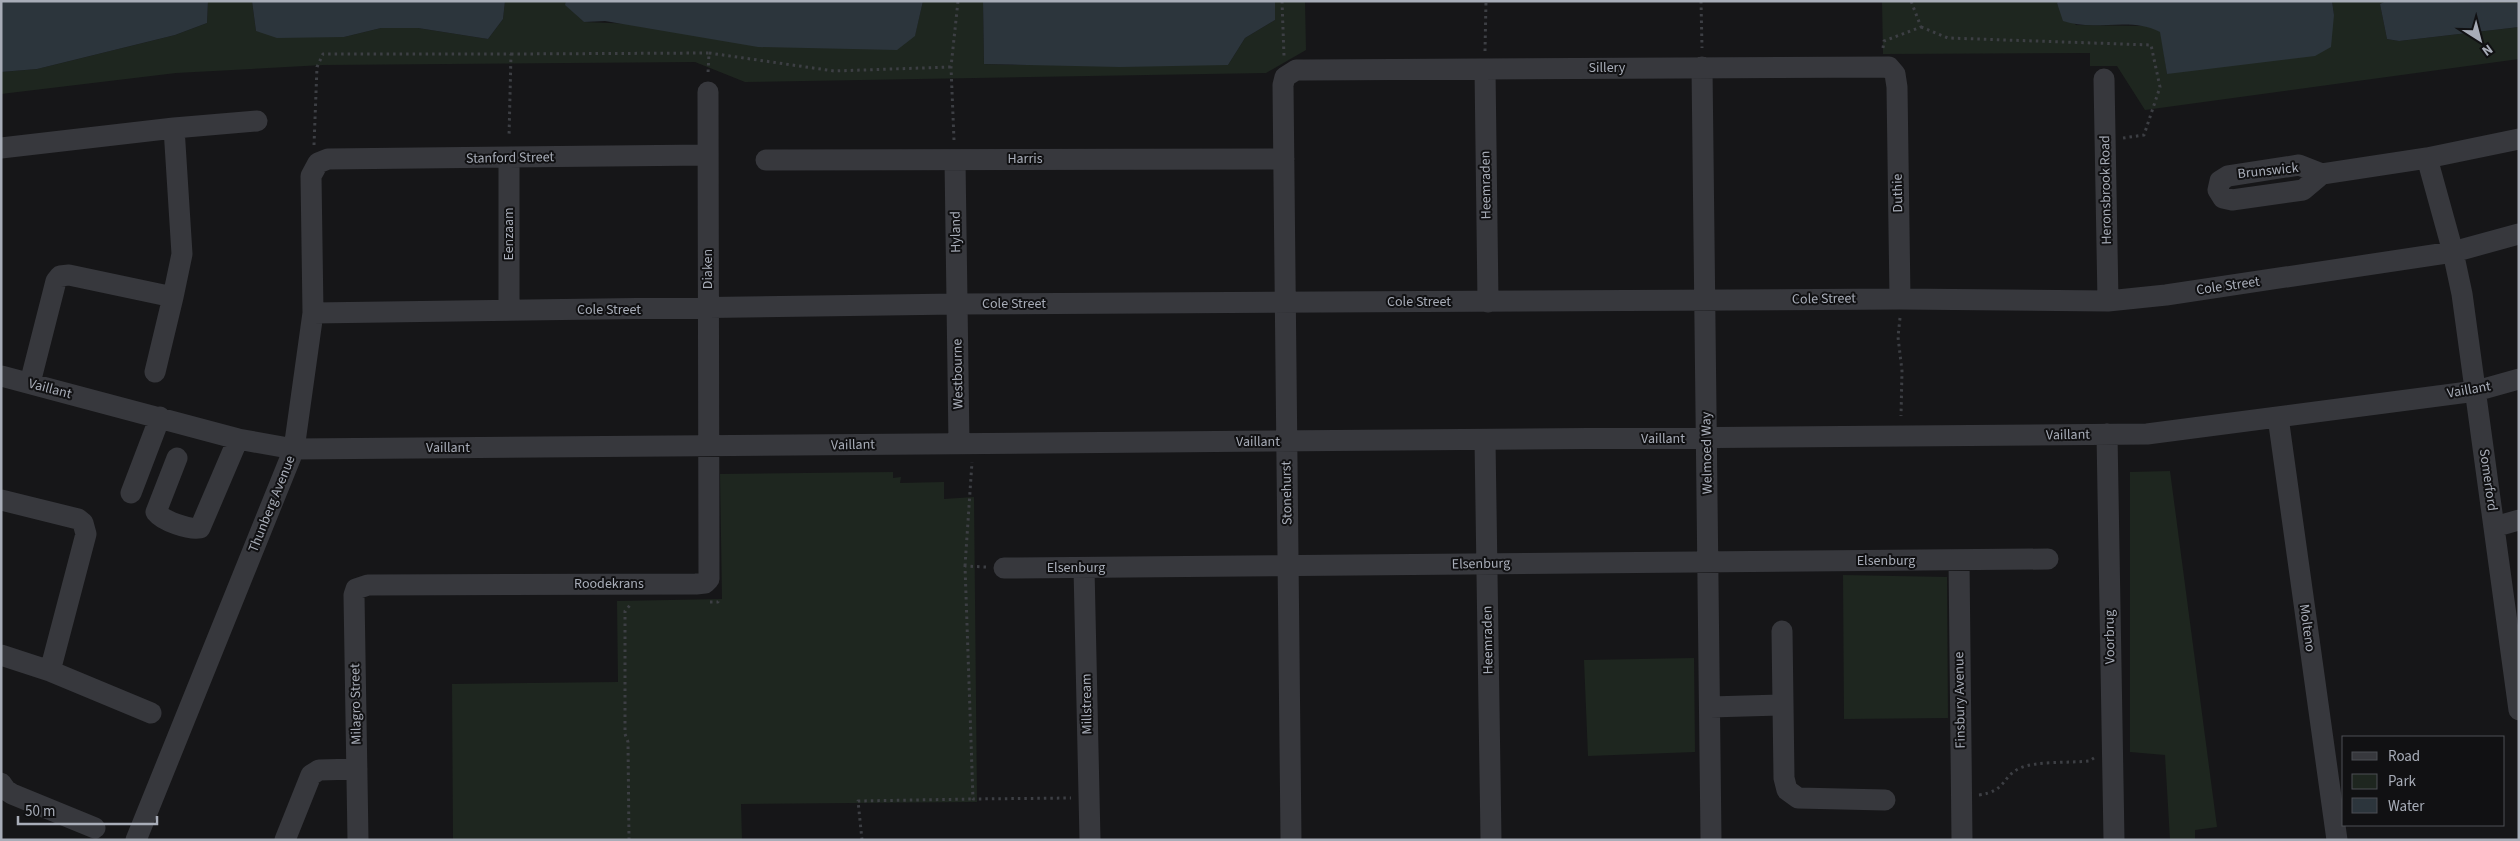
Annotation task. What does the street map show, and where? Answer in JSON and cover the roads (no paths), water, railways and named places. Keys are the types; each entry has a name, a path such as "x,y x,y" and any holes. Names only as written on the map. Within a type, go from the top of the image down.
{"street":[{"name":"Sillery","path":"1294,73 1485,69 1882,66 1893,70 1897,87"},
{"name":"Welmoed Way","path":"1702,67 1711,840"},
{"name":"Heemraden","path":"1485,69 1488,302"},
{"name":"Stonehurst","path":"1291,840 1283,85 1294,73"},
{"name":"Heronsbrook Road","path":"2104,79 2108,300"},
{"name":"Duthie","path":"1897,87 1900,299"},
{"name":"Diaken","path":"708,92 708,447"},
{"path":"1,148 174,128 257,121"},
{"path":"155,372 182,254 174,128"},
{"path":"2322,174 2426,158 2519,138"},
{"name":"Stanford Street","path":"314,168 318,163 328,160 708,155"},
{"name":"Eenzaam","path":"509,158 509,310"},
{"path":"2426,158 2453,252"},
{"name":"Harris","path":"766,160 1284,159"},
{"name":"Hyland","path":"955,160 957,304"},
{"name":"Thunberg Avenue","path":"128,840 140,834 294,449 313,313 314,168"},
{"name":"Cole Street","path":"313,313 708,309 957,304 1900,299 2108,300 2184,292 2453,252 2519,234"},
{"name":"Somerford","path":"2453,252 2476,391 2494,527 2512,611 2519,710"},
{"path":"30,383 56,281 60,276 69,275 173,298"},
{"name":"Westbourne","path":"957,304 965,444"},
{"name":"Vaillant","path":"1,376 232,437 294,449 1706,439 2166,433 2476,391 2519,379"},
{"name":"Molteno","path":"2278,417 2337,840"},
{"path":"131,493 163,418"},
{"name":"Voorbrug","path":"2107,434 2114,840"},
{"path":"177,458 156,512 160,517 191,528 200,528 232,437"},
{"name":"Heemraden","path":"1485,440 1491,840"},
{"name":"Roodekrans","path":"374,585 696,584 708,581 710,576 708,447"},
{"path":"1,500 78,519 86,528 85,540 50,671"},
{"path":"2494,527 2519,520"},
{"name":"Elsenburg","path":"1004,568 2048,559"},
{"name":"Finsbury Avenue","path":"1959,560 1962,840"},
{"name":"Millstream","path":"1084,568 1090,840"},
{"name":"Milagro Street","path":"358,840 354,595 360,586 374,585"},
{"path":"1782,631 1784,778 1789,794 1806,799 1885,800"},
{"path":"1,655 50,671 151,713"},
{"path":"1710,707 1783,705"},
{"path":"285,840 311,775 319,770 357,769"},
{"path":"1,783 12,794 95,828"}],"water":[{"path":"1,1 208,1 207,23 175,35 37,69 1,72"},
{"path":"252,1 505,1 503,19 488,39 418,28 381,28 344,37 277,38 256,31"},
{"path":"566,1 923,1 915,36 897,50 758,47 605,21 584,22 565,5"},
{"path":"983,1 1275,1 1275,20 1245,38 1228,65 1120,67 984,64"},
{"path":"2059,1 2332,1 2334,15 2331,47 2315,56 2167,74 2160,32 2149,27 2137,25 2087,25 2063,21 2057,3"},
{"path":"2386,1 2519,3 2519,27 2399,41 2387,39 2380,4"}]}
